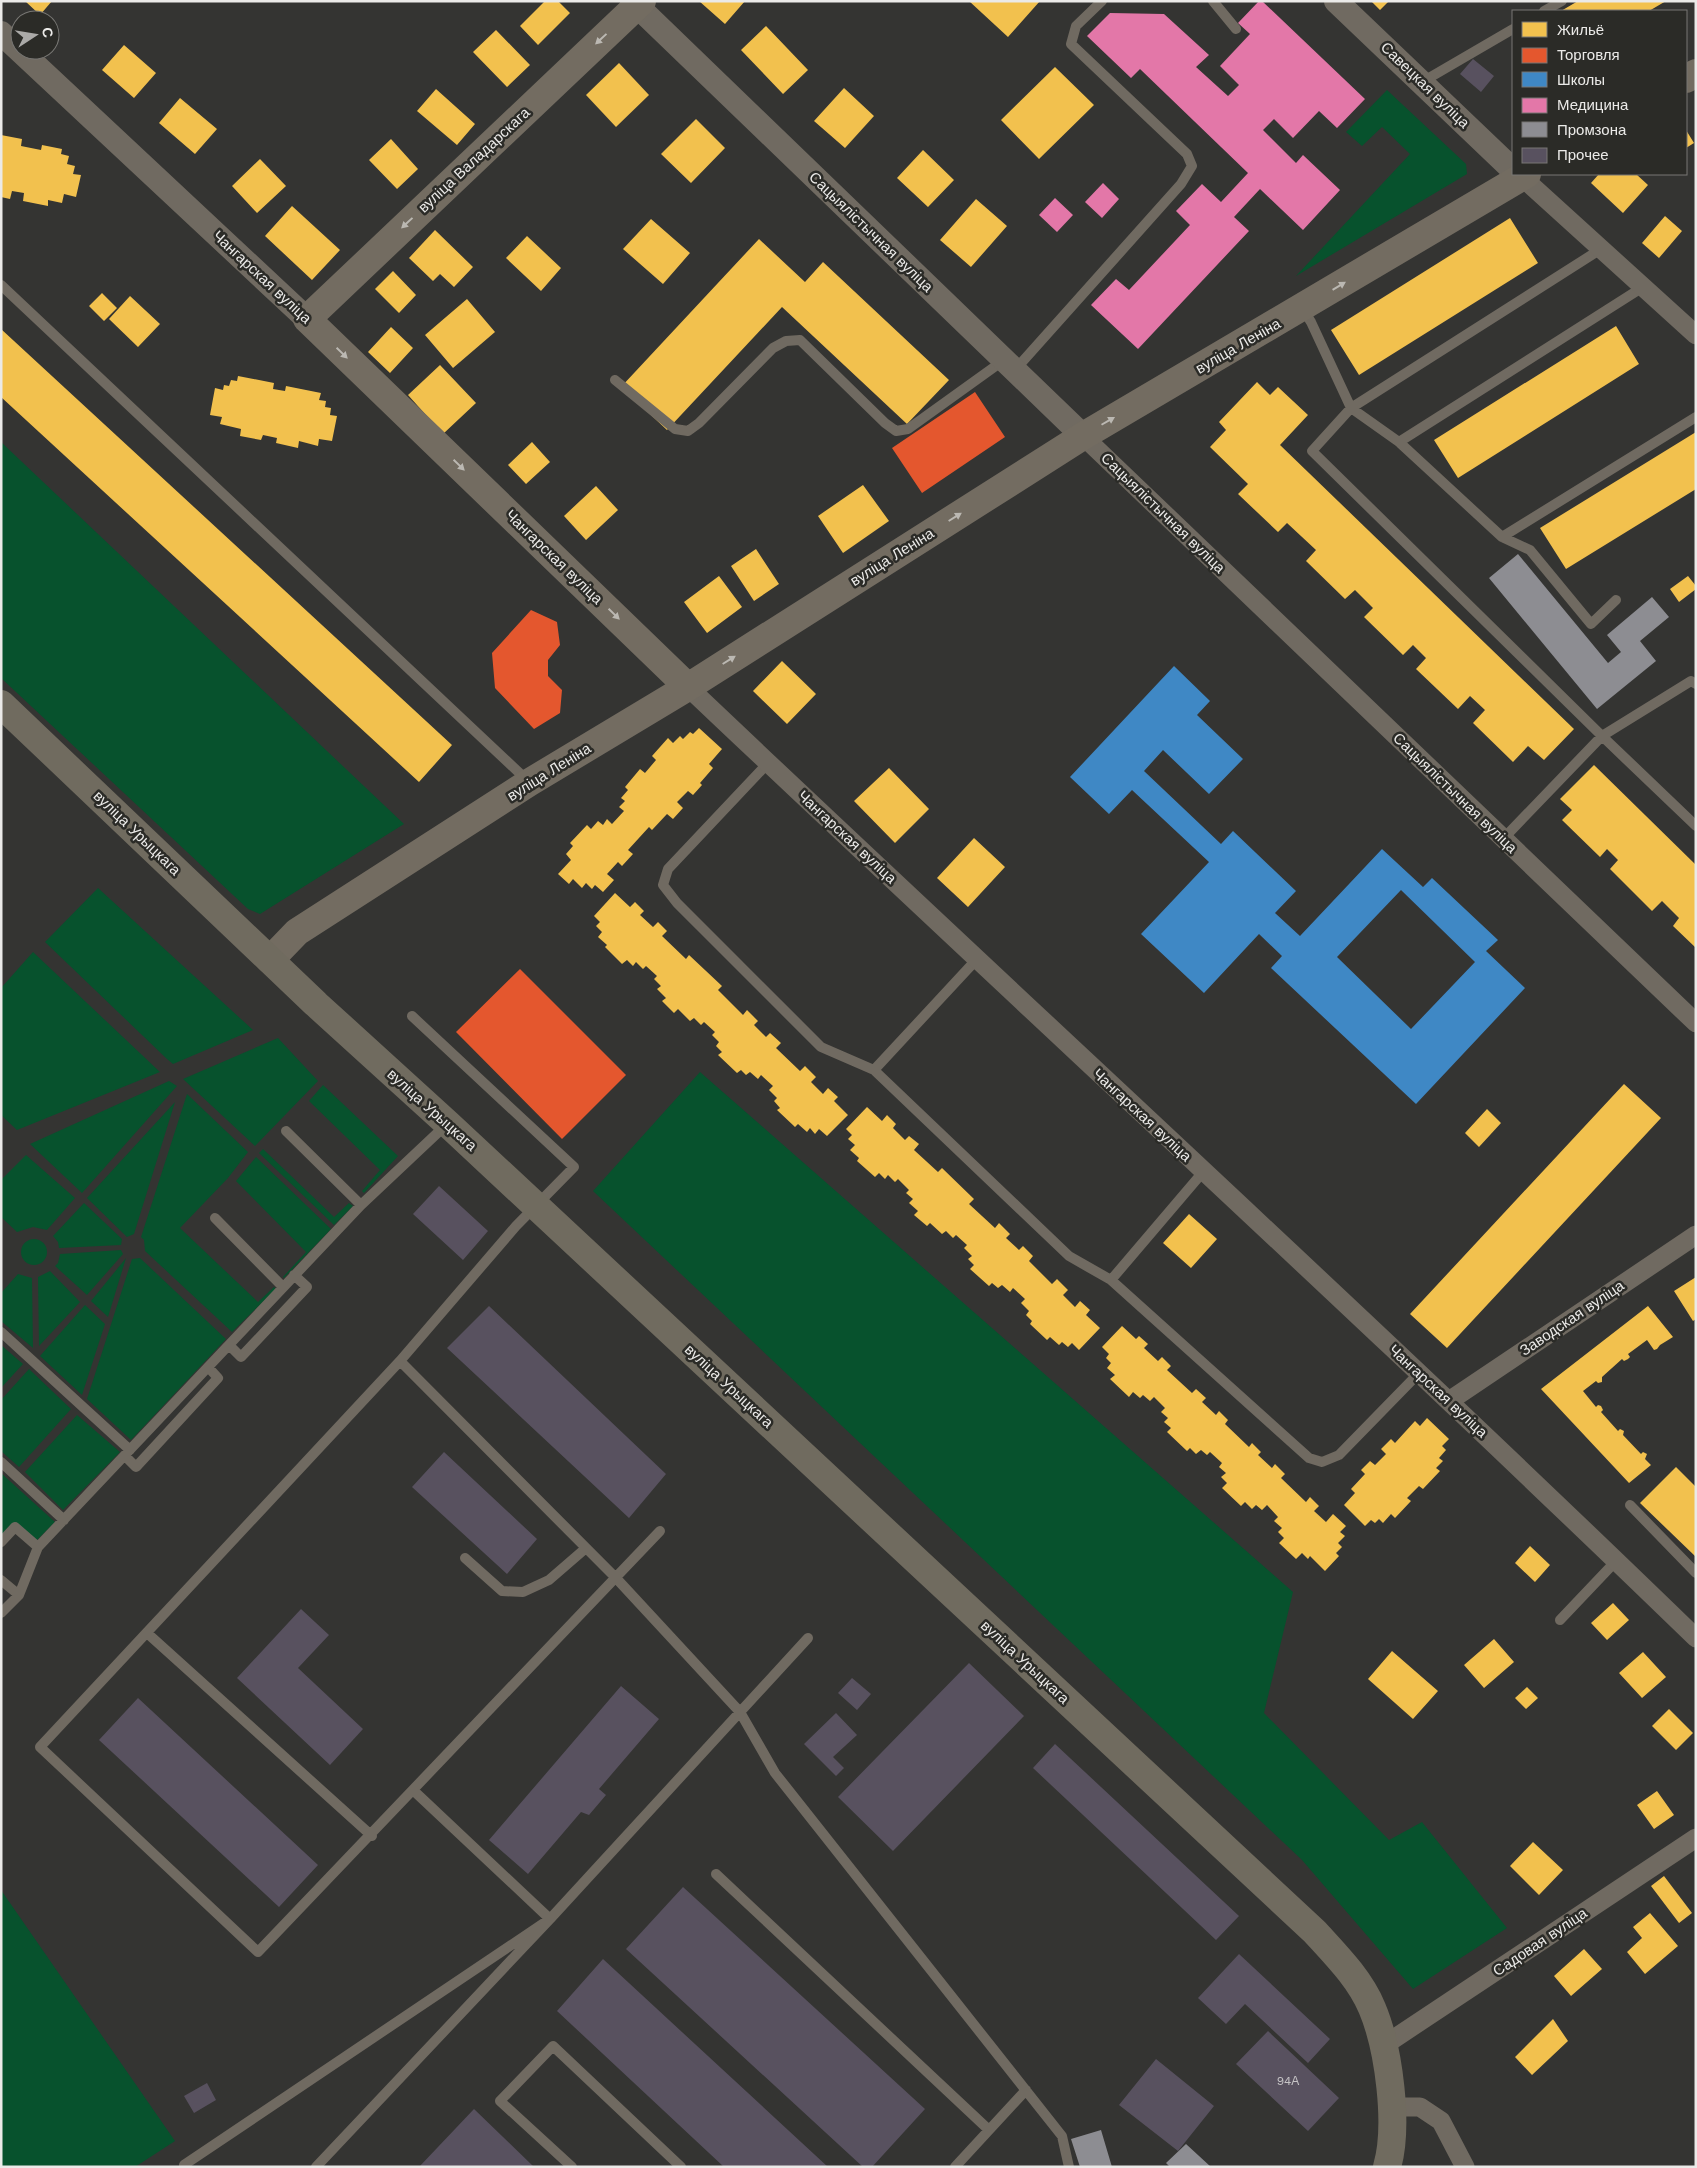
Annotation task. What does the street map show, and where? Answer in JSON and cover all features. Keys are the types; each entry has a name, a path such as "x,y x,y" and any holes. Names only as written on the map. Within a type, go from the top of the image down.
{"main road":[{"name":"вуліца Валадарскага","path":"306,319 637,3"},
{"name":"вуліца Леніна","path":"270,960 297,932 530,782 688,687 1083,436 1302,308 1518,175"},
{"name":"Чангарская вуліца","path":"306,319 688,687"},
{"name":"вуліца Урыцкага","path":"1,704 316,1004 448,1124 1315,1932 1356,1980 1372,2008 1384,2046 1392,2106 1392,2150 1387,2167"}],"street":[{"name":"Савецкая вуліца","path":"1336,1 1512,166"},
{"name":"Сацыялістычная вуліца","path":"637,3 1009,365 1696,1023"},
{"name":"Чангарская вуліца","path":"1,33 306,319"},
{"name":"Савецкая вуліца","path":"1521,175 1696,335"},
{"name":"Чангарская вуліца","path":"688,687 1449,1401 1696,1638"},
{"name":"Заводская вуліца","path":"1449,1401 1696,1235"},
{"name":"Садовая вуліца","path":"1384,2046 1696,1838"},
{"path":"1392,2106 1420,2107 1441,2121 1465,2167"}],"lane":[{"path":"616,380 675,429 688,431 699,423 773,348 786,341 800,340 896,432 908,429 1009,365 1181,184 1192,166 1187,154 1071,44 1076,26 1102,1"},
{"path":"1213,1 1236,29"},
{"path":"1546,10 1562,1"},
{"path":"1422,82 1512,30"},
{"path":"1601,250 1351,408 1312,451 1696,826"},
{"path":"1,285 530,782"},
{"path":"1399,442 1643,288"},
{"path":"1302,308 1351,408 1399,442 1502,537 1530,550 1591,624 1616,600"},
{"path":"1502,537 1696,417"},
{"path":"1503,839 1602,736 1694,681"},
{"path":"768,763 668,869 663,884 677,902 821,1047 874,1070 1069,1256 1111,1280 1309,1458 1322,1462 1339,1455 1418,1373"},
{"path":"874,1070 976,959"},
{"path":"412,1016 574,1167 516,1226 400,1361 40,1747 258,1952 372,1836 660,1532"},
{"path":"1,1614 19,1595 38,1547 361,1205 448,1124"},
{"path":"286,1131 361,1205"},
{"path":"1111,1280 1203,1172"},
{"path":"215,1218 284,1287"},
{"path":"229,1345 241,1357 307,1287 294,1276"},
{"path":"1,1332 128,1453 136,1467 218,1378 208,1367"},
{"path":"400,1361 616,1578 740,1712 775,1773 1062,2136 1069,2167"},
{"path":"1,1462 64,1520"},
{"path":"1630,1505 1696,1573"},
{"path":"1,1542 15,1527 38,1547"},
{"path":"465,1558 502,1592 523,1592 549,1580 586,1548"},
{"path":"1560,1620 1616,1561"},
{"path":"1,1580 19,1595"},
{"path":"147,1633 372,1836"},
{"path":"316,2167 550,1919 808,1638"},
{"path":"414,1791 550,1919"},
{"path":"716,1874 989,2130"},
{"path":"184,2166 550,1919"},
{"path":"572,2167 500,2102 553,2046 681,2167"},
{"path":"955,2167 1026,2090"}],"green space":[{"path":"1387,90 1466,164 1467,174 1296,276 1410,154 1382,127 1362,146 1346,132"},
{"path":"1,442 404,824 260,914 248,909 1,678"},
{"path":"98,888 253,1030 173,1064 167,1059 45,942"},
{"path":"33,952 160,1072 17,1130 1,1115 1,988"},
{"path":"278,1038 318,1081 255,1146 183,1079"},
{"path":"700,1072 1293,1592 1264,1713 1389,1840 1422,1822 1507,1928 1413,1989 1302,1860 593,1191"},
{"path":"169,1081 177,1086 82,1193 30,1144"},
{"path":"323,1085 398,1156 364,1193 362,1191 380,1170 309,1101"},
{"path":"187,1094 248,1152 228,1178 180,1228 258,1302 274,1287 276,1289 232,1332 145,1251 144,1240 141,1237"},
{"path":"175,1102 134,1234 127,1237 87,1198"},
{"path":"263,1149 334,1217 349,1203 353,1206 334,1225 259,1153"},
{"path":"26,1155 75,1198 47,1230 33,1227 17,1232 1,1217 1,1180"},
{"path":"256,1157 331,1229 284,1278 306,1252 236,1181"},
{"path":"84,1203 122,1239 121,1245 59,1248 58,1242 53,1236"},
{"path":"34,1239 43,1243 47,1252 43,1261 34,1265 25,1261 21,1252 25,1243"},
{"path":"121,1250 123,1254 87,1295 55,1266 58,1263 60,1254"},
{"path":"126,1258 108,1317 91,1301"},
{"path":"140,1258 226,1339 131,1440 87,1399 132,1259"},
{"path":"50,1271 80,1302 39,1346 38,1277"},
{"path":"18,1274 32,1278 33,1348 1,1321 1,1293"},
{"path":"85,1305 105,1324 82,1395 40,1356"},
{"path":"1,1345 23,1364 1,1388"},
{"path":"29,1369 71,1409 19,1467 1,1451 1,1400"},
{"path":"77,1415 120,1452 63,1510 25,1472"},
{"path":"1,1473 55,1522 37,1540 16,1522 1,1537"},
{"path":"1,1890 175,2141 135,2167 1,2167"}],"building: Жильё":[{"path":"25,1 52,1 44,10 35,10"},
{"path":"545,1 558,1 570,13 538,45 520,26"},
{"path":"699,1 745,1 725,24"},
{"path":"969,1 1040,1 1008,37"},
{"path":"1371,1 1389,1 1380,10"},
{"path":"1578,1 1666,1 1651,10 1563,10"},
{"path":"766,26 808,70 783,94 741,50"},
{"path":"496,30 530,65 507,87 473,52"},
{"path":"124,45 156,73 134,98 102,70"},
{"path":"619,63 649,95 616,127 586,95"},
{"path":"1055,67 1094,105 1039,159 1001,120"},
{"path":"844,88 874,116 845,148 814,121"},
{"path":"436,89 475,124 457,145 417,111"},
{"path":"180,98 217,129 195,154 159,123"},
{"path":"696,119 725,148 691,183 661,154"},
{"path":"1687,132 1694,143 1687,147"},
{"path":"1,135 22,139 21,146 41,150 42,145 62,149 61,154 69,156 67,164 75,166 73,174 81,175 76,197 64,194 62,203 48,200 48,206 23,201 24,193 12,191 10,199 1,197"},
{"path":"391,139 418,169 397,189 369,160"},
{"path":"923,150 954,180 928,207 897,178"},
{"path":"260,159 286,186 257,213 232,186"},
{"path":"1598,175 1637,175 1648,185 1623,213 1591,183"},
{"path":"976,199 1007,226 971,267 940,240"},
{"path":"292,206 340,250 312,280 265,236"},
{"path":"1665,216 1682,231 1659,258 1642,243"},
{"path":"1510,218 1538,263 1359,375 1331,330"},
{"path":"651,219 690,253 663,284 623,249"},
{"path":"435,230 473,267 454,287 440,274 433,281 409,258"},
{"path":"527,236 561,268 541,291 506,258"},
{"path":"759,239 805,282 823,262 949,380 907,424 782,307 667,430 621,387"},
{"path":"393,271 416,295 399,313 375,289"},
{"path":"102,293 117,308 104,321 89,306"},
{"path":"130,296 160,324 138,347 109,319"},
{"path":"467,299 495,332 453,368 425,335"},
{"path":"1616,326 1639,364 1458,478 1434,440"},
{"path":"391,327 413,348 390,373 368,352"},
{"path":"1,329 452,745 419,782 1,397"},
{"path":"440,365 476,403 443,434 408,395"},
{"path":"238,376 274,383 273,389 285,391 286,386 321,393 319,400 326,401 325,407 331,408 330,415 337,416 332,441 319,439 318,446 299,441 298,448 276,443 277,438 263,435 261,440 240,436 241,429 220,424 222,417 210,415 215,388 223,390 224,385 229,386 231,380 237,381"},
{"path":"1257,382 1270,395 1278,387 1308,415 1280,445 1574,729 1544,760 1528,746 1513,762 1473,723 1485,710 1470,696 1458,709 1416,669 1426,658 1413,645 1403,655 1364,617 1373,608 1355,590 1345,599 1306,561 1316,550 1287,523 1278,532 1238,494 1248,484 1210,447 1226,430 1219,422"},
{"path":"1696,432 1696,489 1566,569 1540,528"},
{"path":"532,442 550,462 526,484 508,465"},
{"path":"863,485 889,521 843,553 818,516"},
{"path":"596,486 618,510 586,540 564,516"},
{"path":"756,549 779,584 754,601 731,566"},
{"path":"719,576 742,607 707,633 684,602"},
{"path":"1688,576 1696,586 1696,589 1679,602 1670,589"},
{"path":"782,661 816,694 787,724 753,691"},
{"path":"699,728 722,749 709,764 713,768 700,783 702,785 693,795 688,791 677,802 683,808 673,819 667,814 652,830 649,827 628,850 633,854 622,866 618,862 607,874 614,880 603,892 595,885 592,889 586,883 582,888 573,879 569,884 558,874 571,860 566,854 573,846 570,843 587,825 591,829 598,821 603,825 607,819 612,824 624,811 619,807 625,801 621,798 628,790 625,787 640,769 645,773 656,760 652,756 668,738 673,743 680,736 683,739 690,732 693,734"},
{"path":"1594,765 1696,865 1696,948 1673,926 1679,918 1662,901 1652,911 1610,869 1618,860 1607,849 1600,857 1562,820 1572,810 1560,799"},
{"path":"889,768 929,809 895,843 854,801"},
{"path":"974,838 1005,867 968,907 937,878"},
{"path":"615,893 630,907 635,902 644,911 640,915 653,927 658,922 667,931 662,936 686,959 689,955 722,986 718,990 743,1015 747,1010 758,1021 754,1025 766,1037 770,1033 781,1043 776,1048 800,1071 805,1066 816,1077 811,1082 823,1094 828,1088 838,1097 834,1101 848,1115 827,1136 819,1129 815,1134 810,1128 807,1132 798,1124 795,1127 777,1110 780,1108 774,1101 777,1098 769,1090 773,1086 761,1075 758,1079 750,1072 746,1075 741,1070 737,1073 718,1055 722,1052 716,1046 719,1042 712,1035 715,1032 704,1022 701,1025 694,1018 690,1021 678,1009 674,1013 662,1001 666,998 657,989 661,986 654,979 657,976 646,966 643,969 636,962 633,966 627,960 622,964 605,947 607,945 598,937 602,932 596,926 600,922 594,916"},
{"path":"1624,1084 1661,1118 1447,1348 1410,1314"},
{"path":"867,1107 882,1121 887,1115 896,1124 893,1128 905,1140 909,1136 919,1144 914,1150 938,1172 942,1168 974,1199 969,1204 995,1228 999,1223 1010,1234 1006,1238 1019,1250 1023,1246 1033,1256 1029,1261 1052,1284 1057,1279 1068,1290 1063,1295 1075,1307 1080,1301 1090,1310 1086,1315 1100,1328 1079,1350 1072,1343 1068,1347 1062,1342 1059,1345 1050,1337 1047,1340 1030,1324 1032,1321 1026,1315 1029,1311 1021,1303 1025,1299 1013,1288 1010,1292 1002,1285 998,1288 992,1283 989,1286 970,1269 974,1265 968,1259 972,1256 964,1248 967,1245 956,1235 953,1238 946,1231 942,1234 930,1223 927,1226 914,1215 918,1211 909,1203 913,1199 906,1193 909,1190 898,1179 895,1182 888,1175 885,1179 879,1173 875,1177 857,1161 859,1158 850,1150 855,1145 848,1139 852,1135 846,1129"},
{"path":"1487,1109 1501,1123 1479,1147 1465,1133"},
{"path":"1189,1214 1217,1239 1191,1268 1163,1243"},
{"path":"1696,1277 1696,1319 1693,1321 1674,1291"},
{"path":"1648,1306 1673,1337 1654,1350 1647,1340 1628,1354 1630,1357 1628,1359 1624,1361 1622,1359 1602,1377 1602,1382 1598,1383 1596,1381 1583,1391 1596,1407 1598,1405 1601,1406 1603,1410 1601,1412 1618,1431 1620,1429 1624,1431 1623,1435 1641,1454 1643,1452 1647,1454 1645,1459 1651,1465 1629,1483 1541,1389"},
{"path":"1122,1326 1136,1339 1139,1336 1148,1344 1144,1348 1158,1361 1162,1357 1171,1366 1167,1370 1192,1393 1196,1389 1206,1398 1202,1402 1216,1415 1219,1411 1228,1420 1225,1424 1249,1447 1252,1443 1261,1452 1258,1455 1272,1468 1275,1464 1285,1474 1281,1478 1306,1502 1310,1497 1319,1506 1314,1511 1326,1522 1333,1514 1346,1526 1340,1532 1345,1536 1338,1543 1342,1547 1336,1553 1339,1556 1325,1571 1310,1556 1308,1559 1302,1553 1296,1559 1279,1543 1284,1538 1278,1532 1282,1528 1274,1521 1278,1517 1267,1505 1262,1510 1256,1505 1252,1509 1245,1502 1241,1506 1222,1488 1227,1483 1221,1477 1226,1473 1219,1467 1222,1463 1210,1452 1207,1455 1201,1450 1196,1454 1190,1448 1187,1451 1167,1432 1171,1428 1164,1422 1168,1418 1161,1412 1165,1408 1154,1397 1150,1401 1143,1395 1140,1398 1133,1392 1129,1397 1110,1379 1115,1375 1107,1368 1111,1363 1106,1358 1109,1354 1102,1347"},
{"path":"1427,1418 1449,1439 1442,1446 1446,1450 1439,1458 1443,1461 1436,1468 1440,1471 1423,1489 1419,1486 1407,1498 1411,1501 1395,1518 1391,1514 1383,1523 1379,1519 1375,1523 1371,1520 1365,1526 1344,1505 1355,1493 1351,1489 1365,1474 1361,1470 1370,1461 1375,1465 1386,1454 1381,1449 1391,1439 1395,1443 1415,1421 1420,1426"},
{"path":"1676,1467 1696,1487 1696,1557 1640,1503"},
{"path":"1530,1546 1550,1565 1535,1582 1515,1563"},
{"path":"1613,1603 1629,1620 1607,1640 1591,1623"},
{"path":"1494,1639 1514,1662 1484,1688 1464,1665"},
{"path":"1392,1651 1438,1691 1413,1719 1368,1679"},
{"path":"1643,1652 1666,1677 1642,1698 1619,1673"},
{"path":"1527,1687 1538,1698 1526,1709 1515,1698"},
{"path":"1669,1709 1693,1733 1676,1750 1652,1726"},
{"path":"1657,1791 1674,1815 1654,1829 1637,1805"},
{"path":"1533,1842 1563,1870 1539,1895 1510,1866"},
{"path":"1664,1876 1692,1913 1679,1923 1651,1886"},
{"path":"1650,1913 1678,1946 1645,1974 1627,1952 1642,1938 1633,1927"},
{"path":"1584,1949 1602,1969 1571,1996 1554,1976"},
{"path":"1553,2019 1568,2041 1532,2075 1515,2057"}],"building: Торговля":[{"path":"975,392 1005,437 922,493 892,448"},
{"path":"531,610 557,622 560,645 548,660 548,676 562,690 560,713 534,729 495,688 492,653"},
{"path":"520,969 626,1075 562,1139 456,1032"}],"building: Школы":[{"path":"1174,666 1210,701 1197,715 1243,759 1209,794 1163,750 1144,771 1221,844 1233,831 1296,891 1275,913 1300,936 1382,849 1423,887 1432,878 1498,940 1486,951 1525,988 1416,1104 1271,968 1282,956 1259,934 1204,993 1141,934 1209,862 1132,790 1109,814 1070,777","holes":["1401,890 1475,962 1411,1029 1337,957"]}],"building: Медицина":[{"path":"1259,1 1262,1 1365,99 1337,128 1319,111 1293,138 1274,119 1263,130 1296,163 1303,155 1340,190 1303,230 1260,189 1234,217 1249,231 1138,349 1091,305 1116,279 1129,290 1190,225 1176,211 1202,184 1221,202 1248,173 1140,69 1131,78 1087,36 1110,13 1164,14 1209,55 1196,67 1228,96 1239,85 1220,66 1250,34 1238,23"},
{"path":"1103,183 1119,199 1102,218 1085,202"},
{"path":"1055,198 1073,215 1057,232 1039,215"}],"building: Промзона":[{"path":"1518,554 1608,663 1621,652 1607,635 1652,597 1669,617 1640,641 1656,661 1597,709 1489,578"},
{"path":"1101,2130 1112,2167 1080,2167 1071,2139"},
{"path":"1186,2144 1211,2167 1170,2167 1166,2163"}],"building: Прочее":[{"path":"1473,59 1494,76 1481,92 1460,74"},
{"path":"439,1186 488,1231 463,1260 413,1214"},
{"path":"489,1306 666,1474 629,1518 447,1348"},
{"path":"444,1452 537,1539 507,1574 412,1487"},
{"path":"301,1609 329,1635 298,1668 363,1729 330,1765 237,1678"},
{"path":"969,1663 1024,1716 893,1851 838,1797"},
{"path":"852,1678 871,1694 857,1710 838,1693"},
{"path":"621,1686 659,1719 599,1789 606,1795 589,1815 581,1812 528,1874 489,1840"},
{"path":"138,1698 318,1865 279,1907 99,1740"},
{"path":"836,1713 857,1735 833,1757 844,1768 836,1776 804,1744"},
{"path":"1055,1744 1239,1916 1216,1940 1033,1768"},
{"path":"683,1887 925,2109 872,2167 863,2167 626,1949"},
{"path":"1239,1954 1330,2039 1308,2063 1245,2004 1226,2024 1198,1998"},
{"path":"603,1959 828,2167 724,2167 557,2011"},
{"path":"1268,2031 1339,2098 1308,2131 1236,2064"},
{"path":"1156,2059 1214,2106 1178,2151 1119,2105"},
{"path":"207,2083 216,2100 194,2113 184,2096"},
{"path":"474,2109 534,2167 419,2167"}]}
